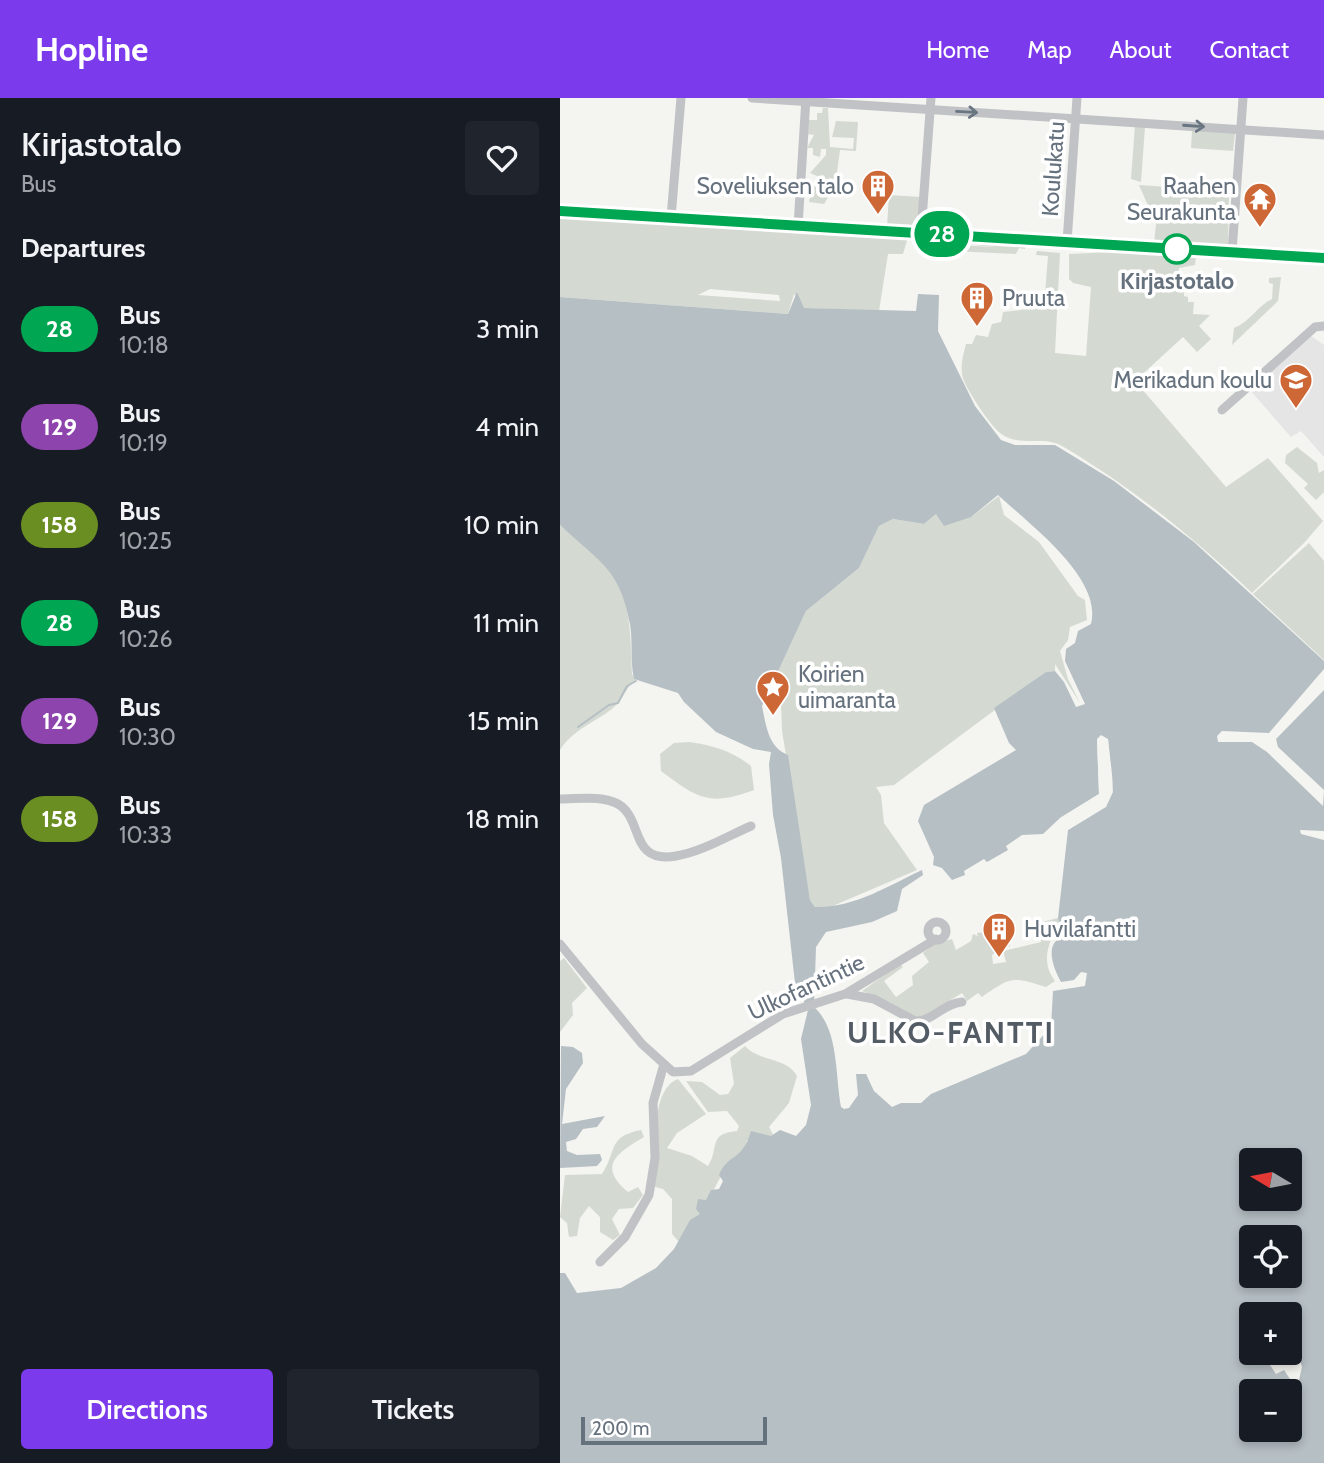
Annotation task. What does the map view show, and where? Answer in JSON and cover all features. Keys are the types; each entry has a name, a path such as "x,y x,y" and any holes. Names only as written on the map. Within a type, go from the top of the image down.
{"street":[{"path":"671,218 681,98"},
{"path":"752,98 1324,135"},
{"path":"921,233 931,98"},
{"name":"Koulukatu","path":"1067,242 1077,98"},
{"path":"1231,252 1243,98"},
{"path":"798,226 806,100"},
{"path":"560,211 1324,258"},
{"path":"1222,410 1315,327 1324,326"},
{"path":"560,799 597,799 617,803 626,812 642,845 660,856 679,855 751,826"},
{"name":"Ulkofantintie","path":"663,1064 673,1072 691,1071 799,1007 845,994 919,948 932,936"},
{"path":"560,944 642,1044 663,1064 653,1103 655,1158 649,1195 625,1237 600,1262"},
{"path":"845,994 874,999 921,1022 952,1002 962,1002"}],"shaded area":[{"path":"823,108 828,108 830,147 853,149 854,138 832,137 836,121 858,122 856,151 840,150 834,194 830,194 824,204 809,202 812,187 822,183 817,182 817,176 810,173 826,155 826,149 821,149 820,157 813,155 813,148 807,148 814,135 808,134 809,120 817,120 817,113 822,113"},
{"path":"1135,125 1145,127 1141,182 1131,179"},
{"path":"1192,130 1235,133 1233,151 1191,148"},
{"path":"1139,185 1229,191 1228,244 1154,243 1156,224"},
{"path":"889,195 921,197 919,229 887,227"},
{"path":"560,217 908,237 903,254 888,254 879,311 804,308 794,294 788,314 560,297","holes":["710,289 779,295 780,301 698,295"]},
{"path":"963,239 1025,243 1025,249 1019,248 1016,254 952,251 953,245 997,247 963,244"},
{"path":"1037,251 1060,253 1055,353 1086,356 1091,287 1073,283 1069,279 1069,254 1114,252 1196,257 1195,265 1179,268 1178,284 1184,285 1184,296 1188,297 1188,302 1194,302 1193,314 1210,315 1199,326 1211,339 1197,352 1183,337 1135,381 1226,487 1268,458 1323,521 1252,593 1185,533 1138,496 1062,446 1047,441 1015,440 1000,433 975,401 962,372 966,344 972,344 976,335 988,337 992,324 1001,322 1003,312 1044,307 1048,256 1036,255"},
{"path":"1281,277 1278,301 1232,345 1234,328 1272,299 1273,284 1269,283 1269,278"},
{"path":"797,292 804,308 916,311 918,294 939,295 938,331 975,406 1001,440 1015,445 1055,445 1114,481 1194,542 1324,661 1324,831 1300,830 1301,834 1324,840 1324,1463 560,1463 560,1273 565,1273 577,1293 621,1288 656,1268 674,1249 690,1220 700,1214 696,1209 698,1199 706,1200 711,1190 719,1189 723,1181 719,1175 743,1148 751,1131 771,1136 780,1130 796,1136 806,1125 811,1105 801,1039 808,1010 795,983 781,858 773,815 769,764 771,752 753,749 716,732 678,693 634,679 630,624 620,590 606,567 560,525 560,297 788,314","holes":["998,495 1061,553 1086,589 1092,606 1091,624 1078,631 1075,643 1066,649 1065,661 1085,704 1076,707 1064,682 1055,671 1046,672 994,708 1009,743 1016,750 924,805 918,821 934,857 933,865 942,868 952,880 965,875 964,871 984,859 987,862 1008,850 1006,846 1022,835 1043,834 1060,818 1099,794 1097,739 1108,739 1112,774 1111,795 1098,810 1068,830 1058,918 1060,930 1066,932 1052,948 1052,960 1061,982 1074,980 1081,972 1087,973 1085,986 1053,991 1051,1027 1026,1054 931,1094 921,1103 901,1103 892,1107 874,1091 866,1074 856,1074 858,1095 849,1108 844,1109 841,1107 832,1040 828,1027 814,1007 816,947 826,932 872,922 897,911 902,889 923,875 922,870 857,900 815,907 810,900 788,755 772,741 762,706 806,611 859,568 879,526 893,519 924,524 936,514 944,526 971,517","1239,1302 1302,1302 1302,1367 1299,1379 1302,1379 1302,1442 1239,1442 1239,1379 1290,1379 1284,1370 1276,1374 1270,1365 1239,1365"]},
{"name":"Merikadun koulu","path":"1311,336 1324,345 1324,457 1301,431 1291,437 1250,390"},
{"path":"1297,447 1317,463 1319,473 1324,470 1324,492 1316,500 1304,488 1308,484 1285,463 1286,455"},
{"path":"999,496 1004,515 1039,542 1078,596 1085,600 1087,620 1070,627 1068,640 1060,651 1068,679 1080,703 1055,664 1055,671 1046,672 894,785 876,787 881,795 884,823 917,870 828,908 815,907 810,900 782,731 781,704 765,699 806,611 859,568 879,526 893,519 924,524 936,514 971,517"},
{"path":"560,525 604,562 617,578 626,604 632,674 636,681 612,709 573,735 560,750"},
{"path":"1309,543 1324,561 1324,660 1253,594"},
{"path":"689,742 722,750 751,766 754,790 726,798 704,797 684,788 661,771 660,754 674,743"},
{"path":"1058,918 1060,930 1066,932 1065,937 1054,933 1051,939 1047,963 1055,981 1046,987 1012,980 982,997 978,993 967,1001 962,993 920,1019 906,1016 891,1003 862,991 900,964 903,967 884,981 896,997 913,985 912,976 929,962 923,953 934,944 952,939 956,950 971,941 973,934 978,936 977,933 988,932 988,938 1009,939 1010,946 992,955 993,964 1006,962 1003,951 1041,942 1040,933 1035,933 1034,927 1038,923"},
{"path":"564,958 587,988 572,1003 573,1015 560,1032 560,961"},
{"path":"561,1046 573,1047 582,1053 583,1063 566,1089 562,1124 605,1116 597,1127 583,1129 576,1139 566,1142 567,1151 577,1155 600,1154 602,1160 597,1166 560,1168"},
{"path":"745,1046 758,1055 787,1066 797,1076 789,1103 769,1127 775,1138 782,1133 768,1145 747,1140 741,1155 720,1178 694,1227 679,1242 672,1234 672,1199 663,1189 652,1186 656,1126 662,1097 668,1086 678,1079 706,1114 677,1133 667,1148 692,1156 708,1166 718,1138 737,1131 739,1126 727,1111 708,1112 686,1081 702,1082 720,1095 728,1094 734,1084 730,1058"},
{"path":"641,1130 644,1137 626,1148 612,1167 618,1182 628,1192 638,1187 643,1195 633,1208 619,1209 612,1219 620,1235 613,1240 600,1232 600,1217 589,1206 580,1218 577,1236 569,1237 567,1223 560,1217 565,1175 602,1174 618,1140"}],"pier":[{"path":"1324,669 1324,690 1276,739 1278,747 1324,790 1323,806 1267,752 1252,742 1218,742 1217,736 1222,731 1269,733"},
{"path":"1101,735 1108,739 1113,792 1106,807 1068,830 1066,827 1103,805 1109,791 1105,741 1102,739 1102,796 1062,821 1060,818 1099,794 1097,739"}],"waterway":[{"path":"578,727 609,705 618,703 627,686 636,681"}],"bus line":[{"name":"28","path":"560,211 1324,258"}],"place":[{"name":"Soveliuksen talo","path":"878,216"},
{"name":"Raahen Seurakunta","path":"1260,229"},
{"name":"Kirjastotalo","path":"1177,249"},
{"name":"Pruuta","path":"977,328"},
{"name":"Merikadun koulu","path":"1296,410"},
{"name":"Koirien uimaranta","path":"773,717"},
{"name":"Huvilafantti","path":"999,959"}],"district":[{"name":"ULKO-FANTTI","path":"951,1032"}]}
